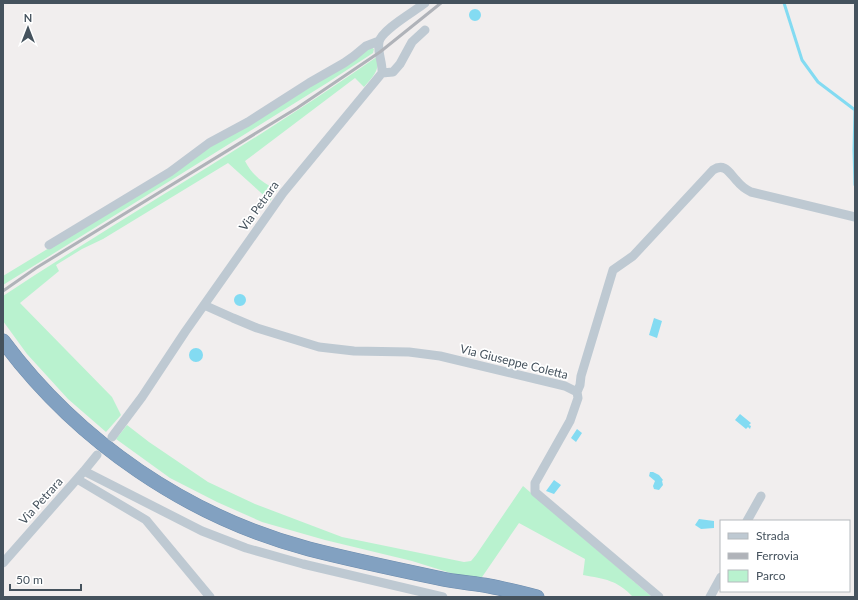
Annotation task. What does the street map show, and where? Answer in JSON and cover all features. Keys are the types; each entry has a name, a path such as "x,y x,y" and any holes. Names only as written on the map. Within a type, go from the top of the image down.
{"highway":[{"path":"3,341 56,402 96,439 149,478 206,511 251,530 309,549 439,578 488,586 537,597"},
{"path":"439,578 491,595 503,597"}],"street":[{"path":"425,3 381,36 379,41 382,73 393,72 400,64 412,42 425,30"},
{"path":"49,246 170,172 209,143 242,126 309,83 344,63 366,46 379,41"},
{"name":"Via Petrara","path":"112,437 142,397 185,332 283,193 382,73"},
{"path":"577,392 613,270 633,256 717,167 726,169 743,187 751,192 855,217"},
{"name":"Via Giuseppe Coletta","path":"204,305 257,328 319,347 354,351 409,352 440,356 565,386 577,392 578,398 570,421 535,483 535,492 659,597"},
{"name":"Via Petrara","path":"3,563 97,455"},
{"path":"84,471 202,531 246,548 303,564 443,597"},
{"path":"77,479 146,520 210,597"},
{"path":"748,520 761,496"},
{"path":"710,597 720,579"}],"green space":[{"path":"371,47 374,49 373,53 327,83 3,285 3,276 161,180 211,145"},
{"path":"378,56 377,70 371,80 364,87 355,78 245,161 258,178 277,190 270,201 228,163 103,239 82,249 56,265 59,271 20,303 112,397 121,415 106,432 68,399 27,354 3,321 3,296 286,118"},
{"path":"127,425 149,442 208,482 255,504 342,537 464,562 471,561 476,555 523,486 652,597 633,597 622,587 610,581 583,575 585,559 519,523 480,580 262,522 217,502 170,478 116,439"}],"water":[{"path":"477,9 480,10 480,20 473,21 470,20 469,13 470,10"},
{"path":"242,294 245,295 245,305 238,306 235,305 234,298 235,295"},
{"path":"654,318 662,321 657,338 649,335"},
{"path":"193,348 199,348 203,352 203,358 199,362 193,362 189,358 189,352"},
{"path":"740,414 751,423 749,425 751,426 750,429 748,427 746,429 735,420"},
{"path":"577,429 582,433 576,442 571,438"},
{"path":"650,472 659,475 663,480 663,485 659,490 654,489 653,486 655,481 649,476"},
{"path":"554,480 561,485 554,494 546,491"},
{"path":"699,519 714,521 714,528 701,529 695,525"}],"waterway":[{"path":"784,3 802,60 818,82 855,110 855,185"}],"railway":[{"path":"3,291 36,268 297,108 380,52 441,3"}]}
